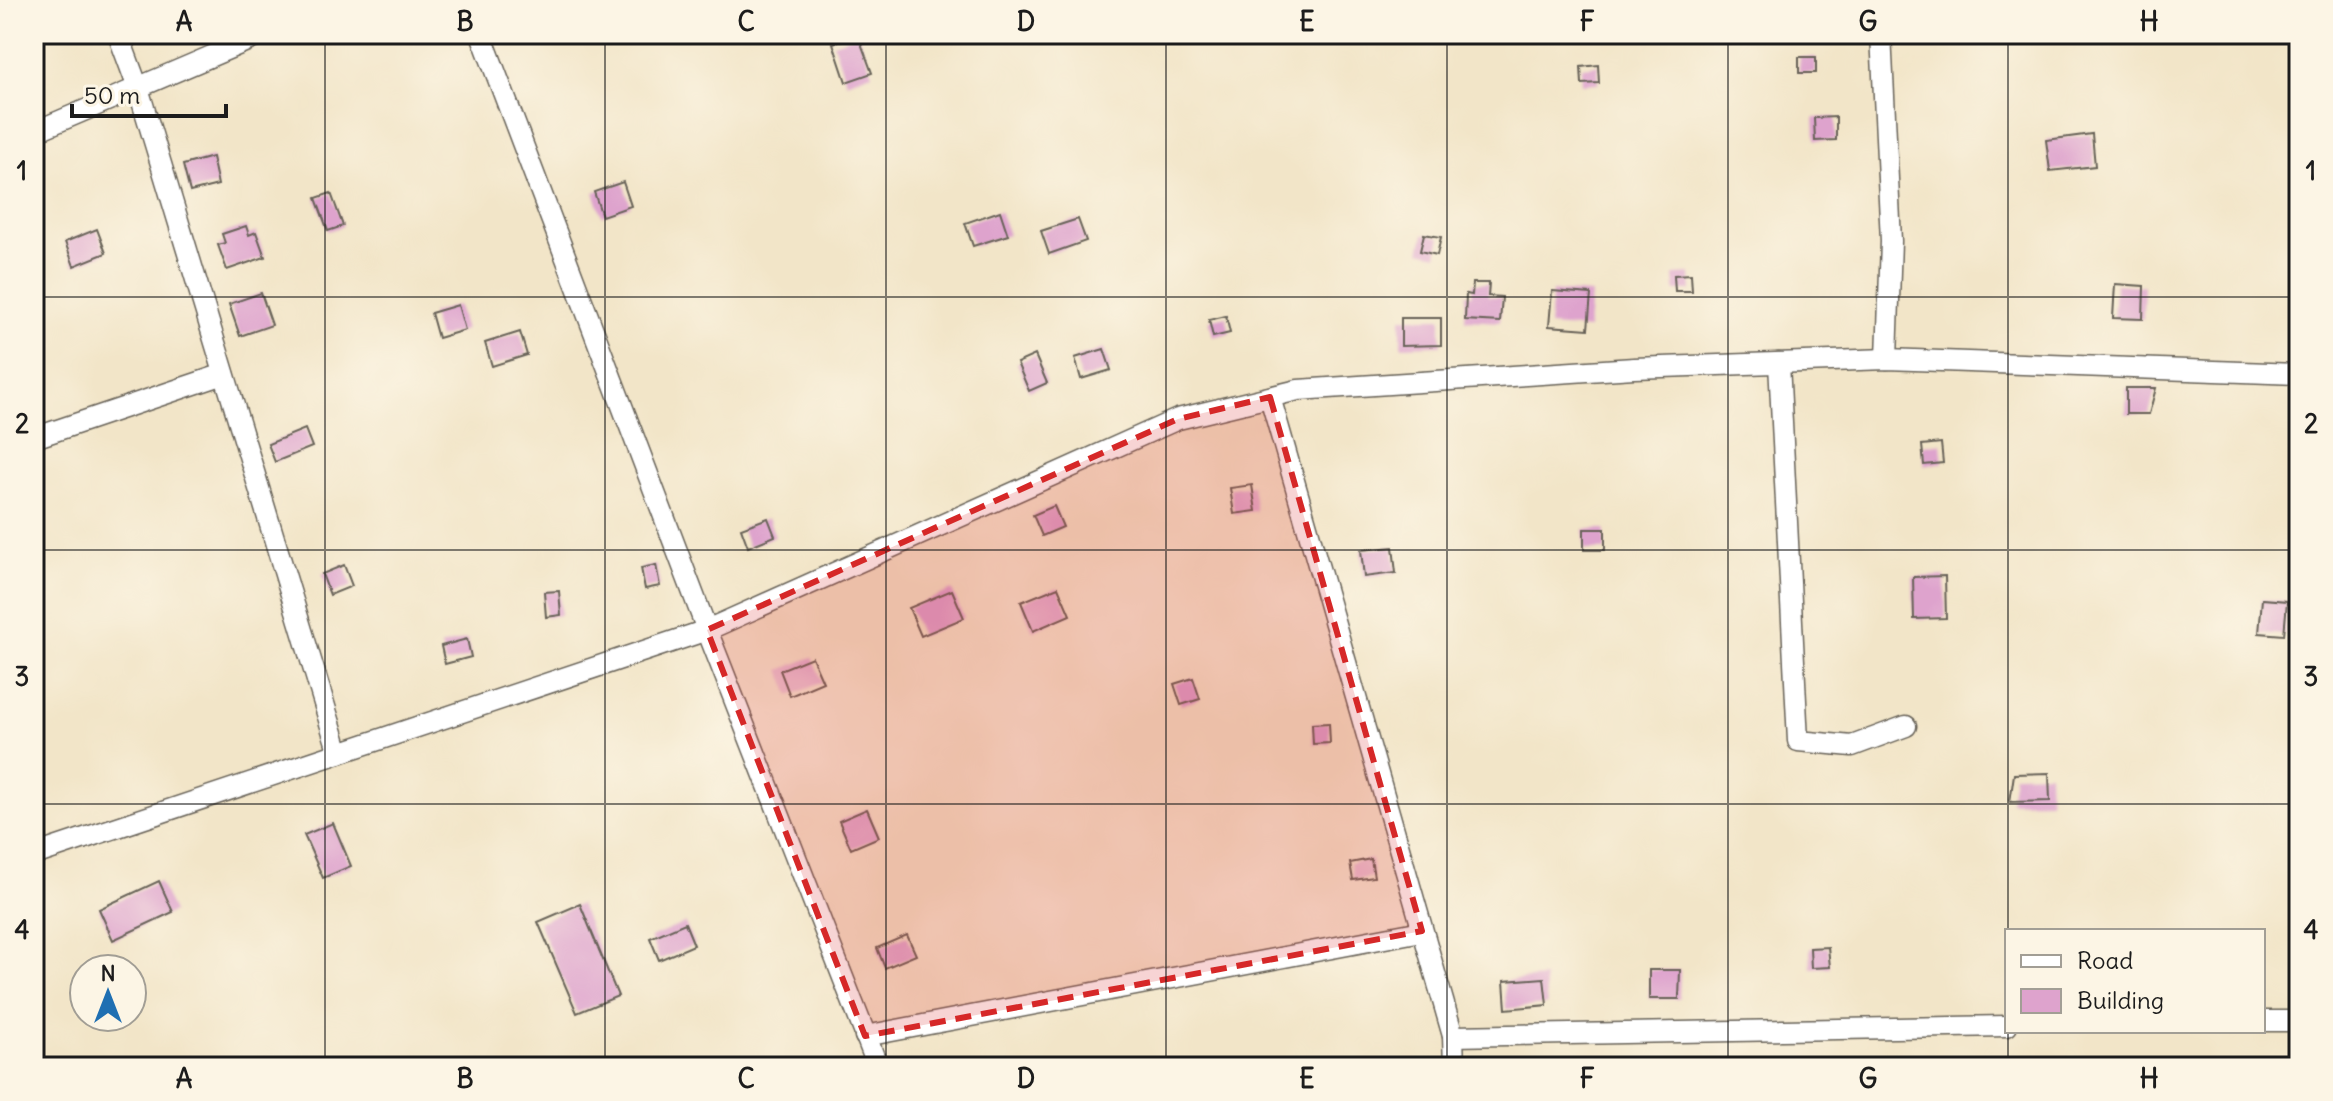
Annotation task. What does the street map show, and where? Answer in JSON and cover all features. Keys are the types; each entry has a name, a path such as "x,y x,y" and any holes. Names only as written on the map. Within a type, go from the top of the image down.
{"street":[{"path":"118,34 138,88 339,753"},
{"path":"34,132 263,34"},
{"path":"481,34 707,630 878,1067"},
{"path":"1881,34 1891,241 1887,359"},
{"path":"34,855 707,630 1178,419 1298,390 1887,359 2299,374"},
{"path":"1779,363 1798,741 1852,746 1906,726"},
{"path":"34,438 224,374"},
{"path":"1270,397 1453,1036 1454,1067"},
{"path":"865,1036 1422,931"},
{"path":"2265,1021 2299,1021"},
{"path":"1453,1036 2005,1026"}],"highlighted area":[{"path":"1270,397 1422,931 865,1036 707,630 1178,419"}],"building":[{"path":"858,35 872,73 846,82 833,43"},
{"path":"1799,57 1816,57 1816,73 1799,73"},
{"path":"1598,65 1599,83 1582,84 1581,67"},
{"path":"1836,117 1836,140 1815,141 1814,118"},
{"path":"2092,134 2095,166 2050,171 2046,140"},
{"path":"212,157 218,185 190,192 183,165"},
{"path":"623,182 631,206 602,216 594,192"},
{"path":"331,193 343,226 328,231 316,198"},
{"path":"1000,211 1008,235 973,246 965,223"},
{"path":"1078,219 1086,241 1049,254 1041,231"},
{"path":"246,226 249,235 256,232 265,257 227,270 218,245 225,243 222,234"},
{"path":"97,229 106,253 74,266 65,242"},
{"path":"1424,234 1441,237 1437,255 1420,251"},
{"path":"1691,274 1692,291 1675,291 1674,275"},
{"path":"1473,283 1489,283 1488,296 1502,297 1500,322 1465,320 1466,294 1472,295"},
{"path":"2115,284 2144,286 2143,319 2113,318"},
{"path":"1552,291 1591,294 1588,329 1549,326"},
{"path":"261,293 272,325 240,336 229,304"},
{"path":"458,305 465,330 438,338 431,313"},
{"path":"1226,316 1230,333 1213,337 1209,320"},
{"path":"1401,318 1441,318 1441,345 1401,346"},
{"path":"520,332 527,355 492,366 485,343"},
{"path":"1104,349 1111,370 1081,379 1075,358"},
{"path":"1035,355 1047,383 1029,391 1017,363"},
{"path":"2126,388 2156,388 2149,414 2126,414"},
{"path":"305,429 312,447 275,462 268,444"},
{"path":"1941,443 1943,463 1924,465 1922,445"},
{"path":"1252,485 1256,511 1234,514 1230,488"},
{"path":"1054,506 1063,527 1042,536 1033,515"},
{"path":"768,518 775,536 748,547 741,528"},
{"path":"1584,529 1605,529 1605,550 1584,550"},
{"path":"1393,547 1396,573 1364,577 1361,550"},
{"path":"344,565 352,586 330,595 322,574"},
{"path":"656,565 660,586 645,589 641,568"},
{"path":"1945,576 1946,618 1914,619 1913,577"},
{"path":"1058,587 1070,615 1033,631 1021,602"},
{"path":"952,590 964,618 921,636 909,608"},
{"path":"559,591 561,615 546,617 544,592"},
{"path":"2262,599 2287,601 2284,635 2259,633"},
{"path":"467,639 471,657 445,664 441,646"},
{"path":"812,657 823,682 790,696 780,670"},
{"path":"1193,678 1200,699 1181,705 1174,684"},
{"path":"1329,723 1330,743 1313,744 1312,724"},
{"path":"2049,773 2050,801 2010,802 2014,774"},
{"path":"867,809 879,837 851,849 839,821"},
{"path":"333,823 351,866 323,878 304,835"},
{"path":"1371,859 1374,877 1353,880 1350,863"},
{"path":"159,881 173,912 113,940 99,909"},
{"path":"580,904 618,996 577,1013 538,922"},
{"path":"685,923 694,945 659,960 650,938"},
{"path":"907,935 916,955 885,968 877,948"},
{"path":"1828,947 1830,967 1811,968 1810,948"},
{"path":"1649,970 1680,970 1679,999 1649,999"},
{"path":"1544,978 1547,1005 1506,1009 1504,981"}]}
